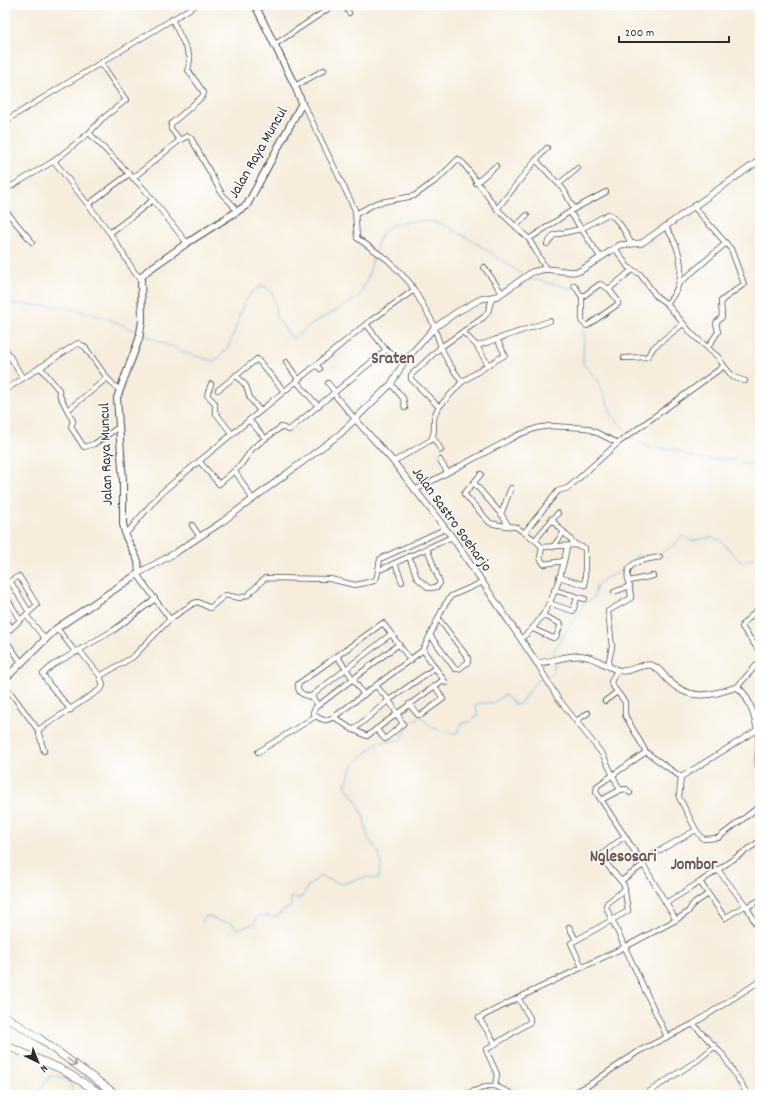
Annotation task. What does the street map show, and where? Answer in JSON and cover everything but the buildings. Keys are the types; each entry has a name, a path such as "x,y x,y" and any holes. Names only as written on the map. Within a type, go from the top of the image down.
{"highway":[{"path":"5,1016 39,1038 117,1095"},
{"path":"5,1044 61,1069 103,1095"}],"main road":[{"name":"Jalan Raya Muncul","path":"138,573 138,561 125,535 122,524 123,481 117,408 119,390 138,339 142,321 141,278 147,271 187,243 237,213 247,205 302,103 256,6"},
{"path":"5,679 57,628 138,573"}],"street":[{"path":"5,121 196,5"},
{"path":"274,45 334,5"},
{"path":"345,5 349,13"},
{"path":"172,19 190,58 188,70 204,92 202,97 171,124 171,129 180,140"},
{"path":"5,190 54,160 89,133 102,119 126,100 101,63"},
{"path":"295,86 324,70"},
{"path":"302,103 356,214 357,238 397,268 414,290 432,321 441,347 462,382"},
{"path":"89,133 153,200 187,243"},
{"path":"133,178 180,140 188,136 222,194 232,204 237,213"},
{"path":"498,209 547,148"},
{"path":"356,214 376,203 414,196 438,180 458,159 463,163 498,209 529,239 546,269"},
{"path":"54,160 110,232 135,273 141,278"},
{"path":"536,160 559,184 581,229 601,258"},
{"path":"170,619 138,573 152,567 200,537 253,500 356,420 391,384 404,362 434,328 473,302 481,299 492,298 502,293 532,272 546,269 572,272 580,271 615,248 631,243 642,243 760,160"},
{"path":"476,182 496,166"},
{"path":"559,184 578,168"},
{"path":"89,204 129,174"},
{"path":"529,239 572,210 606,192"},
{"path":"110,232 153,200"},
{"path":"694,206 734,253 744,284 721,301 722,317 716,323 718,332 708,347"},
{"path":"5,210 32,242"},
{"path":"547,244 555,234 581,229 610,214 624,230 631,243"},
{"path":"516,226 527,215"},
{"path":"666,227 677,247 681,282"},
{"path":"666,304 676,292 681,282 726,243"},
{"path":"615,248 632,270 640,274 652,291 666,304 683,324 718,357 732,377 745,380"},
{"path":"484,267 502,293"},
{"path":"609,289 632,270"},
{"path":"574,285 582,298 584,324 588,326 618,304 618,300 609,289 600,284 582,298"},
{"path":"125,535 160,494 366,324 414,290"},
{"path":"439,407 410,376 441,347 484,317 488,312 492,298"},
{"path":"477,346 550,321"},
{"path":"366,324 386,350 404,362"},
{"path":"624,358 648,357 654,347 683,324"},
{"path":"463,332 477,346 488,365"},
{"path":"393,462 430,442 433,437 434,415 439,407 462,382 505,355 497,339"},
{"path":"5,390 22,377 70,347 80,343 91,354 107,378 119,390"},
{"path":"5,348 22,377"},
{"path":"199,461 218,484 235,471 244,462 248,453 265,438 282,427 289,430 386,350"},
{"path":"218,390 257,359 284,391"},
{"path":"286,362 297,380 318,406"},
{"path":"316,365 320,369"},
{"path":"40,366 59,390 60,396 74,421 71,427 84,447 94,444 119,427"},
{"path":"525,532 558,491 568,488 618,443 724,366"},
{"path":"236,375 246,386 250,398 260,411"},
{"path":"68,410 107,378"},
{"path":"328,383 334,393 356,420"},
{"path":"211,384 208,395 214,403 216,412 232,434"},
{"path":"391,384 403,398 405,408"},
{"path":"249,420 265,438"},
{"name":"Jalan Sastro Soeharjo","path":"356,420 416,490 452,537 537,662"},
{"path":"416,490 518,435 537,428 550,426 587,428 618,443"},
{"path":"433,437 441,450"},
{"path":"440,460 447,472"},
{"path":"235,471 253,500"},
{"path":"481,474 464,494 490,523 499,526 508,525 516,527 525,532 542,547 567,547 576,545 583,546 586,550 585,585 558,577"},
{"path":"474,483 501,514 508,525"},
{"path":"501,514 511,488"},
{"path":"535,540 551,519 558,513"},
{"path":"551,519 576,545"},
{"path":"192,525 200,537"},
{"path":"100,676 133,657 170,619 194,603 198,602 210,608 224,595 240,598 248,595 265,578 330,579 355,585 368,583 377,577 380,559 445,529"},
{"path":"553,547 564,532"},
{"path":"382,569 452,537"},
{"path":"542,547 540,558 544,564 564,561"},
{"path":"522,638 533,629 544,616 564,561 567,547"},
{"path":"409,556 420,581 429,588 437,587 440,583 427,548"},
{"path":"608,665 612,647 608,611 614,606 632,598 628,572 631,566 642,561 660,558"},
{"path":"395,563 402,582"},
{"path":"5,584 19,576 37,604 5,634"},
{"path":"614,592 630,583 653,576"},
{"path":"10,581 28,614 45,639"},
{"path":"399,644 318,706 314,710 316,716 327,721 334,717 411,661 423,650 438,618 451,596 483,582"},
{"path":"554,590 577,598 585,599"},
{"path":"5,595 20,620"},
{"path":"550,603 573,611 577,598"},
{"path":"71,710 49,684 43,674 53,665 114,630 155,599"},
{"path":"760,607 742,624 742,627 760,652"},
{"path":"533,629 554,638 556,637 561,624 544,616"},
{"path":"5,617 11,628"},
{"path":"430,635 454,669 459,669 468,662 468,658 438,618"},
{"path":"318,706 310,697 305,697 301,693 298,688 298,684 383,623 411,661"},
{"path":"38,730 71,710 101,689 103,685 100,676 57,628"},
{"path":"310,697 391,634"},
{"path":"5,639 21,662"},
{"path":"334,717 365,736 435,686 444,682 423,650"},
{"path":"337,656 364,694"},
{"path":"620,790 603,755 557,696 537,662 553,662 580,656 598,660 617,670 624,671 650,665 656,668 675,686 694,695 712,695 737,687 760,661"},
{"path":"353,730 389,700 435,668"},
{"path":"617,670 611,682 625,704 625,715 646,752 681,778"},
{"path":"5,685 38,730 44,751"},
{"path":"376,686 389,700 403,722 402,726 385,739 376,729"},
{"path":"409,704 418,715 421,716 443,698 435,686"},
{"path":"737,687 745,693 748,698 758,728 759,743 757,759 760,771"},
{"path":"605,701 618,692"},
{"path":"576,721 588,713"},
{"path":"258,752 316,716"},
{"path":"681,778 758,728"},
{"path":"646,752 613,774 595,789 676,920"},
{"path":"681,778 679,797 696,830 703,839 718,838 760,806"},
{"path":"601,800 620,790 626,789 630,793"},
{"path":"621,881 642,863 696,830"},
{"path":"582,966 570,944 628,912 625,888 600,856 625,836"},
{"path":"666,903 760,841"},
{"path":"718,870 746,906 760,932"},
{"path":"700,882 725,918 760,900"},
{"path":"625,888 607,903 612,921 667,1037"},
{"path":"495,1043 479,1018 582,966 625,947 676,920 688,912 692,905 708,894"},
{"path":"569,927 576,940"},
{"path":"569,1095 589,1085 639,1051 693,1024 760,980"},
{"path":"495,1086 497,1074 486,1050 530,1022 530,1018 518,998"},
{"path":"693,1024 715,1046 748,1095"},
{"path":"644,1095 698,1060 715,1046"},
{"path":"463,1095 484,1087 495,1086 515,1095"}],"waterway":[{"path":"376,249 381,234 396,224 411,221 433,222 448,227 459,233 523,275"},
{"path":"143,334 186,353 213,361 222,354 229,344 247,299 254,291 264,286 273,295 276,307 275,315 291,337 294,338 315,322 350,303 360,295 367,280 375,252"},
{"path":"527,278 575,289"},
{"path":"5,303 63,307 107,318 138,332"},
{"path":"584,305 584,318"},
{"path":"584,327 583,364 598,380 612,415 629,434"},
{"path":"631,436 647,447 674,449 696,458 733,460 756,466 760,469"},
{"path":"658,555 674,545 682,536 692,541 712,537 720,540 739,560 745,561 760,556"},
{"path":"632,562 636,556 646,557"},
{"path":"554,657 554,651 580,612 584,603 594,598 596,586 606,578 627,569"},
{"path":"547,677 554,673 554,662"},
{"path":"202,922 205,917 210,916 218,921 231,923 239,929 254,924 259,915 276,917 284,910 291,907 291,898 301,898 308,887 320,876 341,884 366,877 378,879 381,868 380,855 367,836 364,817 355,798 345,786 353,765 377,743 400,740 415,719 420,717 435,728 447,732 457,733 462,723 470,722 478,715 475,705 481,703 492,703 504,695 507,696 514,704 519,705 537,680 544,678"},
{"path":"35,1095 50,1076 63,1077 71,1084 72,1095"}],"district":[{"name":"Sraten","path":"393,360"},
{"name":"Nglesosari","path":"623,858"},
{"name":"Jombor","path":"694,866"}]}
